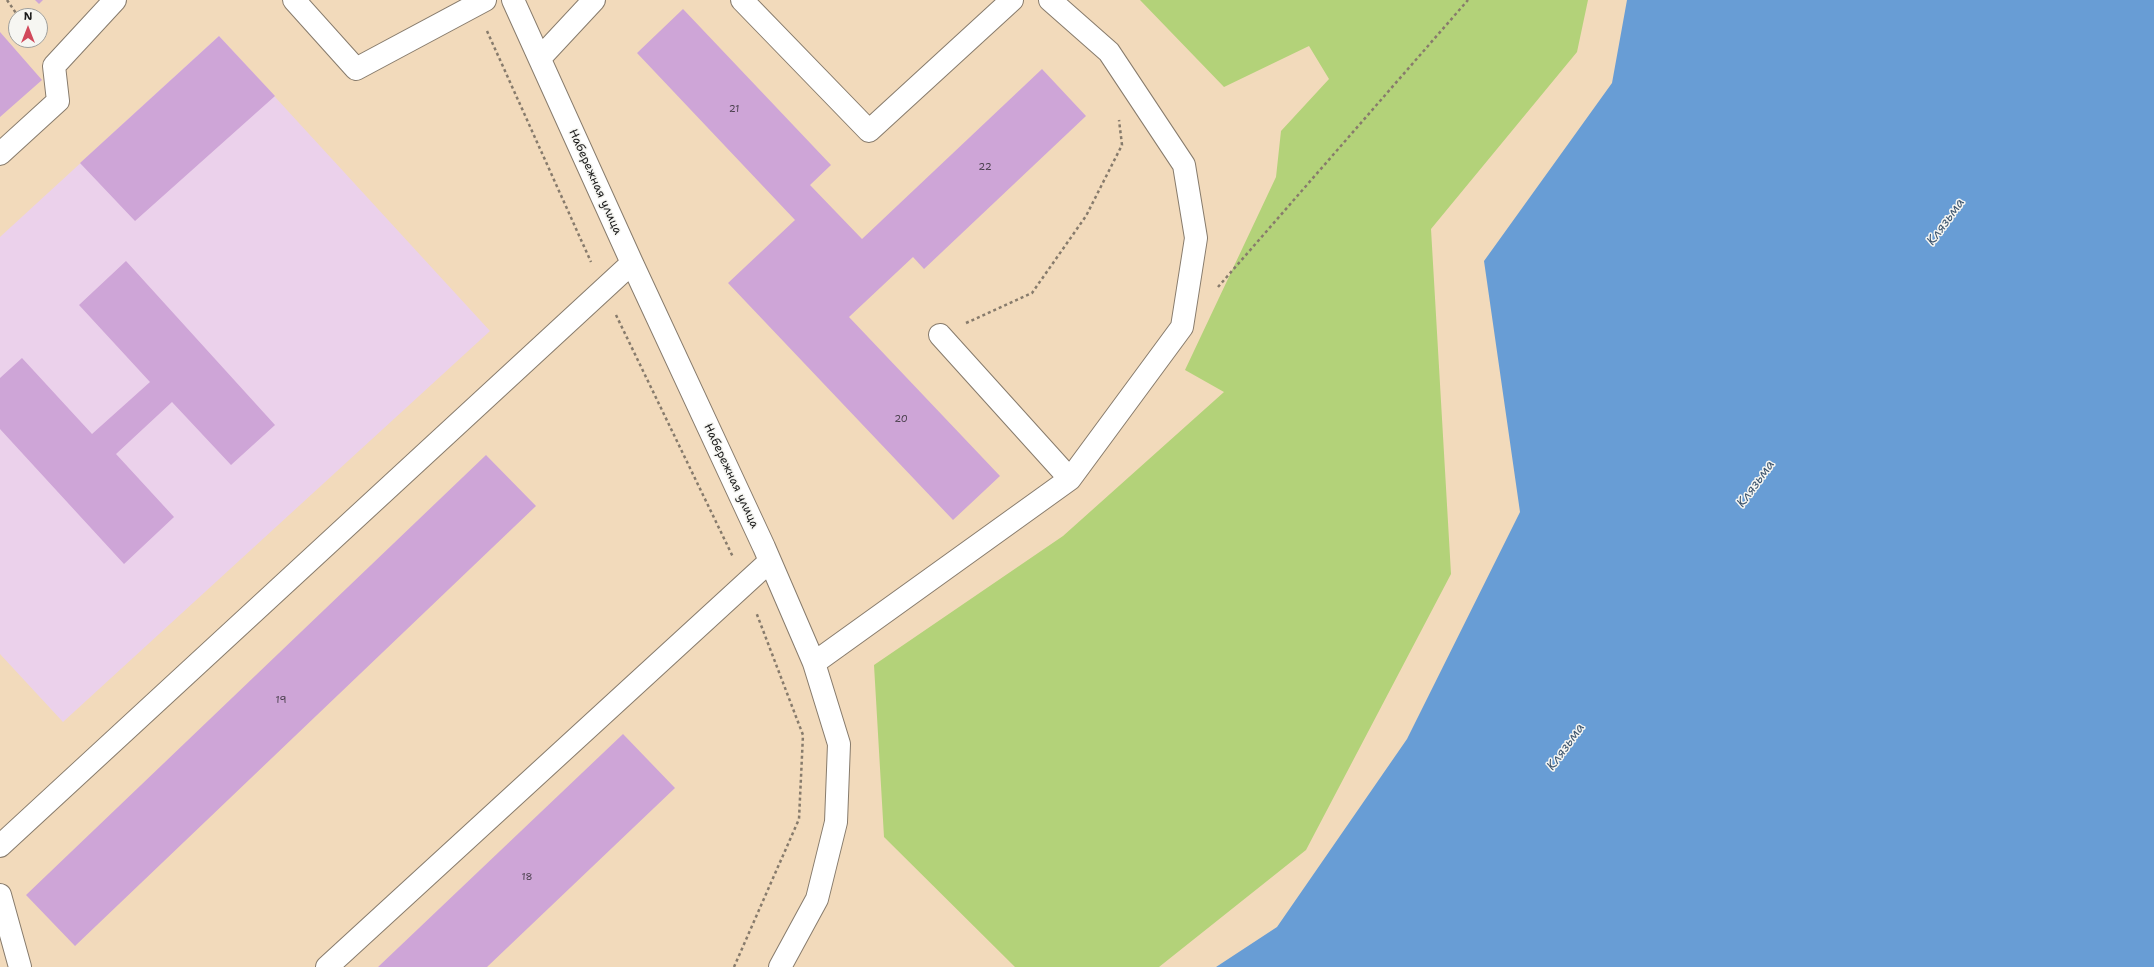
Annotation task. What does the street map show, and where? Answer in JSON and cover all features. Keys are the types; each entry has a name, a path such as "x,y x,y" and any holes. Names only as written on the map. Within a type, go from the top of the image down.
{"street":[{"path":"0,154 58,101 54,66 115,0"},
{"path":"294,0 356,69 480,3"},
{"name":"Набережная улица","path":"513,0 632,263 770,561 814,663 840,744 836,822 817,899 780,967"},
{"path":"540,58 594,0"},
{"path":"742,0 869,131 1012,0"},
{"path":"814,663 1070,479 1182,328 1196,238 1184,165 1110,52 1050,0"},
{"path":"0,846 632,263"},
{"path":"940,335 1070,479"},
{"path":"327,967 770,561"},
{"path":"0,895 20,967"}],"path":[{"path":"1213,292 1468,0"},
{"path":"480,3 604,289 745,583 803,735 799,819 734,967"},
{"path":"940,335 1032,293 1086,216 1122,145 1118,114"}],"shaded area":[{"path":"219,36 490,331 63,722 0,654 0,237"}],"green space":[{"path":"1140,0 1588,0 1577,52 1431,229 1451,574 1306,850 1159,967 1015,967 884,837 874,665 1063,536 1224,392 1185,370 1276,177 1281,131 1329,79 1309,46 1224,87"}],"water":[{"name":"Клязьма","path":"1627,0 2154,0 2154,967 1216,967 1277,927 1407,739 1520,512 1484,261 1612,83"}],"building":[{"path":"35,0 43,0 39,4"},
{"path":"683,9 831,165 810,185 862,239 1042,69 1086,116 924,269 913,257 849,317 1000,476 953,520 728,283 795,220 637,53"},
{"path":"0,32 8,41 8,48 14,48 42,80 0,117"},
{"path":"219,36 275,96 135,221 80,163"},
{"path":"126,261 275,425 231,465 172,402 116,454 174,517 124,564 0,429 0,378 22,358 92,434 150,382 79,305"},
{"path":"486,455 536,506 75,946 26,895"},
{"path":"623,734 675,788 487,967 378,967"}]}
